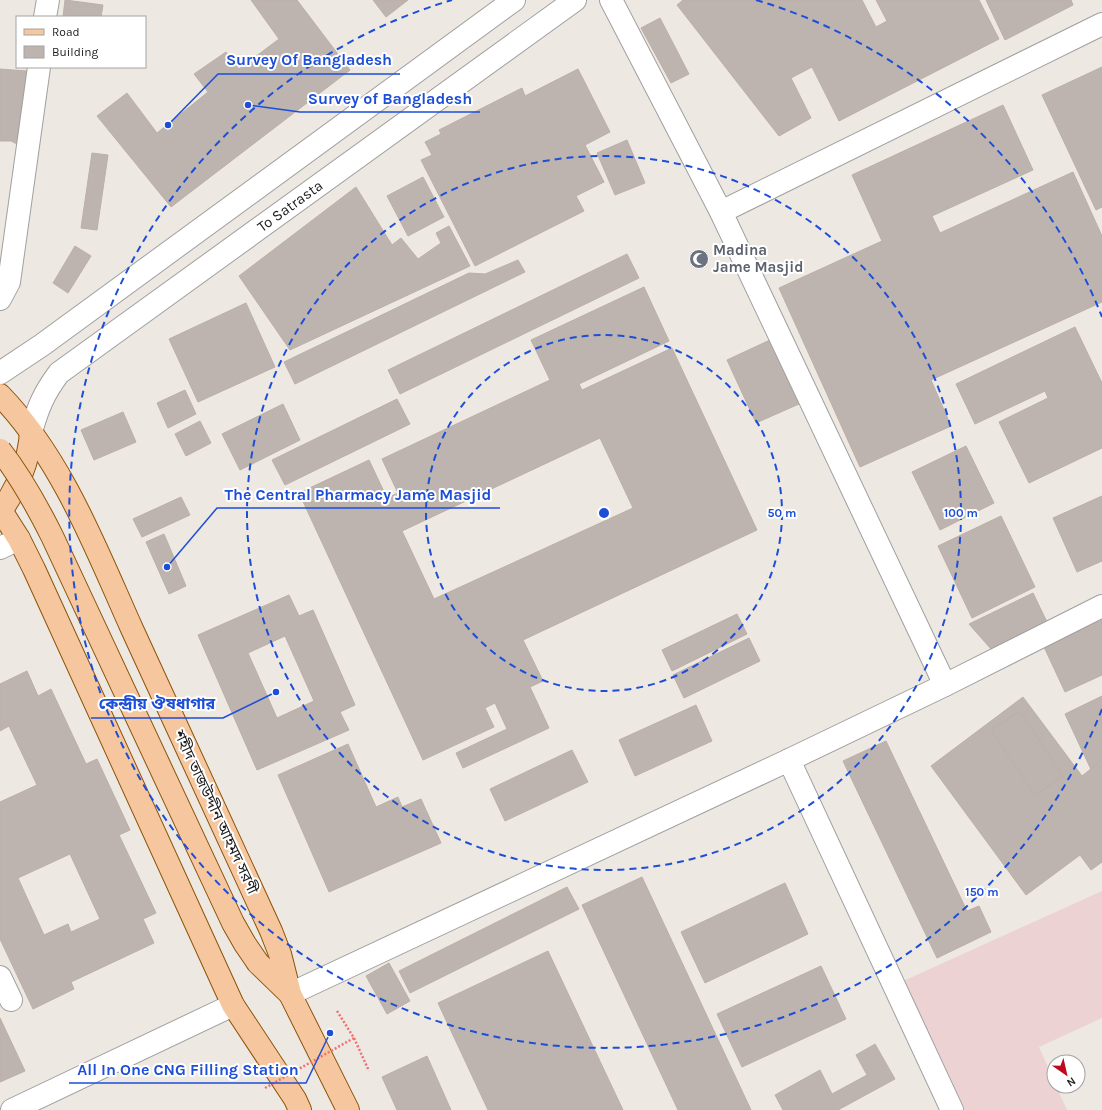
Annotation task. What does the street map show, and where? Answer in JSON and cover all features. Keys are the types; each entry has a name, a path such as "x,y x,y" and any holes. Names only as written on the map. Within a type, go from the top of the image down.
{"main road":[{"name":"শহীদ তাজউদ্দীন আহমদ সরণী","path":"0,395 31,432 66,488 89,533 274,937 290,994 348,1110"},
{"path":"31,432 31,445 26,463 14,492 0,511 10,544 34,569 233,1005 300,1110"},
{"path":"0,450 22,481 52,536 233,923 258,963 290,994"}],"street":[{"path":"45,16 48,0"},
{"path":"0,373 42,345 514,0"},
{"name":"To Satrasta","path":"31,432 42,399 59,373 575,0"},
{"path":"611,0 721,212 945,685"},
{"path":"721,212 1102,24"},
{"path":"0,299 9,282 38,68"},
{"path":"290,994 789,760 945,685 1102,606"},
{"path":"789,760 952,1110"},
{"path":"0,977 11,1000"},
{"path":"12,1110 233,1005"}],"path":[{"path":"337,1012 354,1038 369,1071"},
{"path":"265,1088 354,1038"}],"shaded area":[{"path":"1102,891 1102,1018 1039,1047 1046,1063 1046,1094 1060,1094 1067,1110 959,1110 901,982"}],"building":[{"path":"65,0 103,5 101,16 63,16"},
{"path":"251,0 297,0 350,70 171,207 97,116 127,93 157,133 208,92 194,74 226,52 239,69 279,39"},
{"path":"373,0 408,0 386,17"},
{"path":"683,0 862,0 876,27 887,21 876,0 979,0 999,39 839,121 812,67 791,78 811,118 779,136 677,5"},
{"path":"986,0 1071,0 1073,5 1005,40"},
{"path":"660,18 689,74 671,83 641,28"},
{"path":"1102,67 1102,207 1096,210 1042,95"},
{"path":"0,69 27,71 17,144 11,141 0,141"},
{"path":"578,69 610,132 585,145 604,182 576,196 584,211 475,266 421,160 432,155 425,142 441,134 439,130 522,88 525,96"},
{"path":"1003,105 1033,170 932,216 940,233 1073,172 1102,236 1102,302 931,380 951,426 860,467 779,288 882,241 852,175"},
{"path":"627,140 645,183 615,195 597,153"},
{"path":"92,153 108,155 97,230 81,228"},
{"path":"423,177 444,217 408,236 387,196"},
{"path":"356,187 392,245 401,238 418,259 441,243 436,233 449,226 470,266 290,350 239,276"},
{"path":"75,246 91,256 68,293 53,283"},
{"path":"627,254 639,278 400,394 388,370"},
{"path":"518,260 525,272 295,384 284,362 469,273 485,274"},
{"path":"644,287 669,341 579,384 582,390 672,348 757,530 523,640 543,681 530,687 549,728 463,768 456,753 507,729 495,703 485,708 494,727 423,760 299,493 369,460 387,498 398,493 382,459 550,380 531,340","holes":["600,438 633,508 434,599 402,531"]},
{"path":"246,303 275,367 198,402 169,339"},
{"path":"1075,327 1102,383 1102,448 1029,483 999,422 1048,398 1045,391 975,424 956,384"},
{"path":"770,340 799,404 756,423 727,360"},
{"path":"185,390 196,414 168,428 157,403"},
{"path":"397,399 410,424 285,485 272,460"},
{"path":"283,404 300,440 240,470 222,434"},
{"path":"123,412 136,442 94,460 81,430"},
{"path":"200,421 211,443 186,456 175,434"},
{"path":"966,446 994,503 940,530 912,472"},
{"path":"1102,496 1102,561 1077,572 1053,518"},
{"path":"181,497 190,515 142,537 133,519"},
{"path":"1001,516 1035,587 972,618 938,546"},
{"path":"164,534 186,586 169,594 146,542"},
{"path":"1033,593 1047,622 991,649 969,624"},
{"path":"289,595 299,616 313,610 355,705 340,712 349,730 257,770 198,635","holes":["285,636 314,701 277,718 248,653"]},
{"path":"737,614 747,634 672,671 662,650"},
{"path":"1102,620 1102,675 1065,692 1044,647"},
{"path":"749,638 760,661 684,698 673,675"},
{"path":"27,671 38,696 51,689 86,764 97,759 130,830 119,835 156,913 143,919 154,943 71,982 74,989 33,1009 0,939 0,802 37,785 9,726 0,731 0,684","holes":["70,854 100,919 71,932 68,924 44,935 18,878"]},
{"path":"1102,696 1102,793 1065,714"},
{"path":"1023,697 1082,776 1097,764 1102,770 1102,862 1091,870 1080,855 1026,895 931,766"},
{"path":"696,705 712,741 635,776 619,740"},
{"path":"1020,711 1063,776 1035,795 991,730"},
{"path":"886,741 967,911 979,906 991,932 937,958 843,761"},
{"path":"348,744 376,807 398,797 402,807 421,799 441,843 329,892 278,775"},
{"path":"572,750 588,782 505,821 490,789"},
{"path":"642,877 751,1110 678,1110 582,905"},
{"path":"785,883 808,934 705,983 681,932"},
{"path":"567,887 579,909 410,993 399,971"},
{"path":"548,951 623,1110 488,1110 438,1003"},
{"path":"389,963 410,1001 387,1014 366,976"},
{"path":"821,966 846,1019 742,1067 717,1014"},
{"path":"0,1018 25,1071 0,1082"},
{"path":"875,1044 895,1079 838,1110 783,1110 775,1095 820,1070 832,1094 867,1075 856,1055"},
{"path":"427,1056 451,1110 397,1110 382,1077"}],"place":[{"name":"Survey of Bangladesh","path":"248,105"},
{"name":"Survey Of Bangladesh","path":"168,125"},
{"name":"Madina Jame Masjid","path":"699,259"},
{"name":"The Central Pharmacy Jame Masjid","path":"167,567"},
{"name":"কেন্দ্রীয় ঔষধাগার","path":"276,692"},
{"name":"All In One CNG Filling Station","path":"330,1033"}]}
